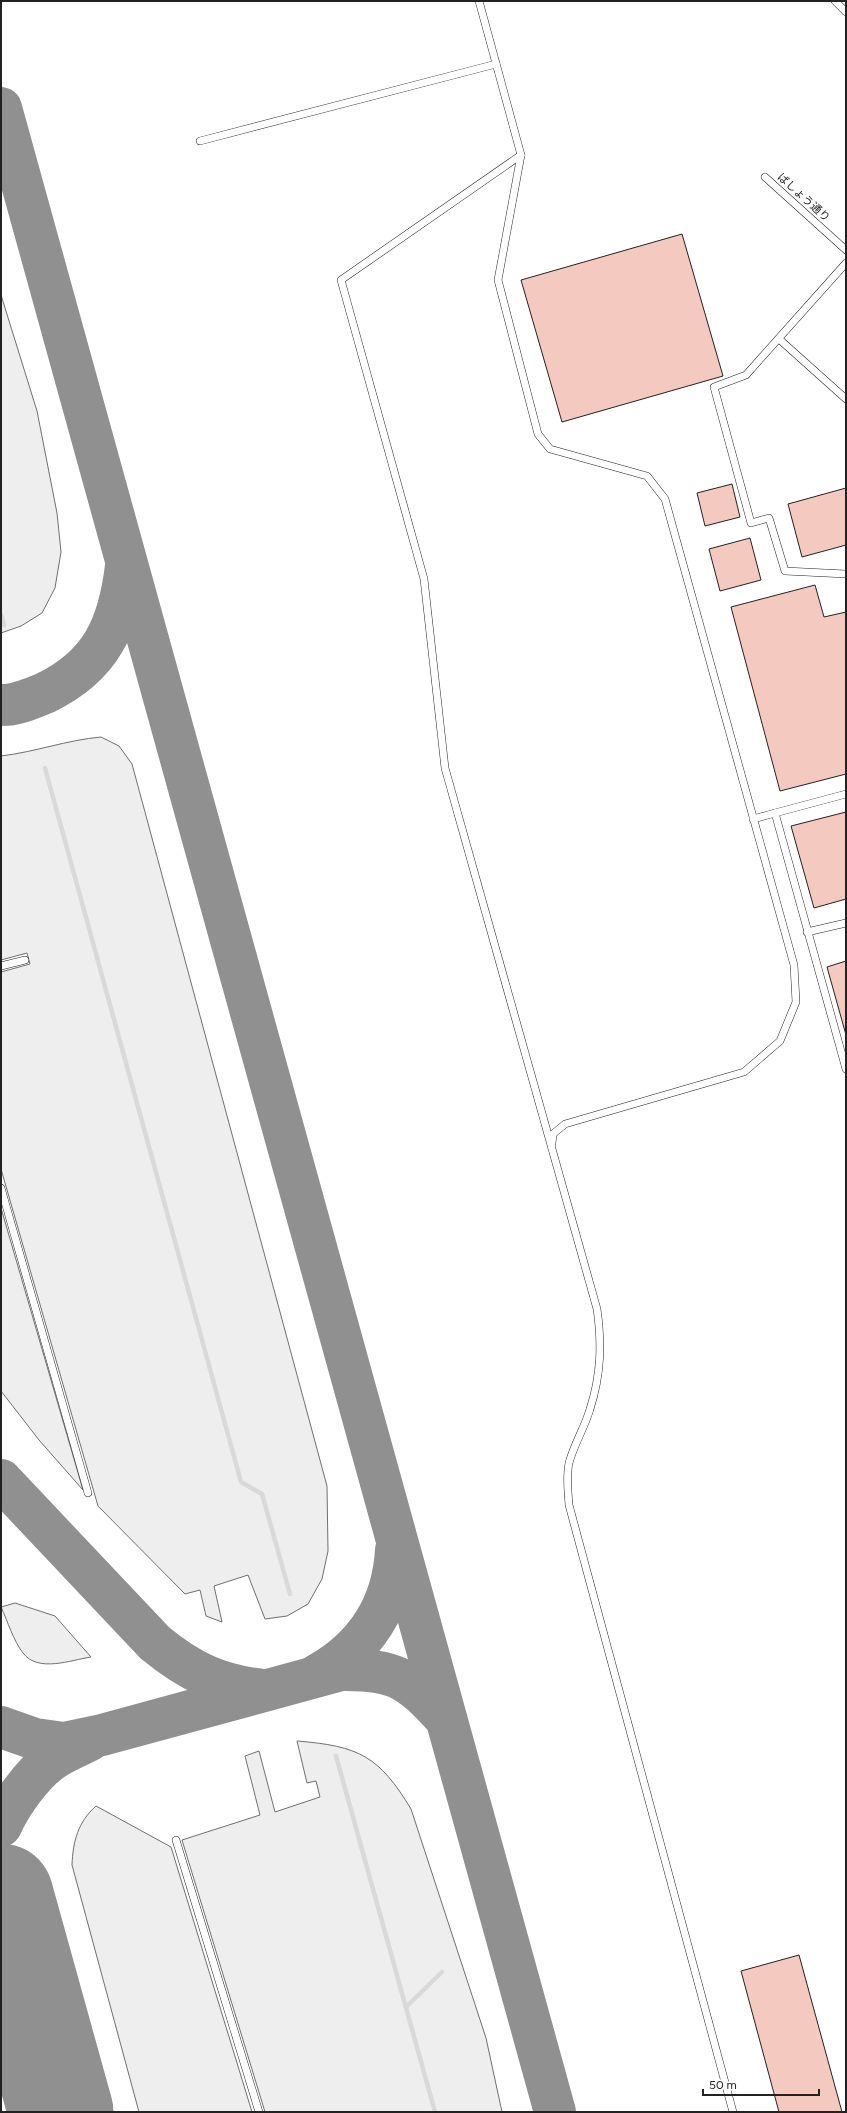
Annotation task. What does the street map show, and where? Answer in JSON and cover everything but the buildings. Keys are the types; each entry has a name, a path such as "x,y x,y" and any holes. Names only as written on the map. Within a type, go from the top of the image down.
{"lane":[{"path":"479,1 522,155 498,280 538,434 550,449 647,476 665,499 794,965 796,1002 780,1041 744,1072 565,1124 553,1134 551,1145"},
{"path":"835,1 846,12"},
{"path":"200,141 496,64"},
{"path":"522,155 341,280 424,579 445,768 597,1309 601,1335 601,1362 590,1411 569,1463 567,1483 569,1505 733,2112"},
{"name":"ばしょう通り","path":"765,177 846,250"},
{"path":"846,262 746,375 714,387 751,523 769,518 785,572 846,574"},
{"path":"779,338 846,399"},
{"path":"753,819 846,794"},
{"path":"775,813 846,1069"},
{"path":"807,932 846,923"},
{"path":"1,966 25,960"},
{"path":"1,1188 88,1493"},
{"path":"176,1840 259,2112"}],"shaded area":[{"path":"1,295 37,411 57,513 61,552 55,588 42,613 21,626 1,633"},
{"path":"101,737 119,746 132,764 327,1486 328,1551 322,1579 308,1604 287,1616 265,1619 248,1575 214,1586 222,1622 206,1616 200,1590 185,1594 98,1506 1,1169 1,972 30,964 27,953 1,960 1,756"},
{"path":"1,1208 83,1490 39,1440 1,1391"},
{"path":"15,1603 55,1616 91,1657 55,1664 46,1664 29,1659 16,1642 1,1607"},
{"path":"297,1741 336,1746 365,1757 388,1777 411,1809 486,2038 502,2112 265,2112 182,1840 260,1815 245,1756 259,1751 275,1812 320,1797 316,1781 307,1783"},
{"path":"96,1806 171,1847 252,2112 139,2112 72,1865 75,1840 78,1832 85,1819"}],"waterway":[{"path":"1,615 4,625"},
{"path":"45,768 241,1482 262,1494 290,1594"},
{"path":"336,1756 435,2112"},
{"path":"406,2007 442,1972"}],"taxiway":[{"path":"1,108 555,2112"},
{"path":"1,705 18,703 45,693 64,682 80,670 93,657 104,642 112,625 123,588 126,566"},
{"path":"1,1480 155,1643 192,1669 205,1675 247,1688 263,1690"},
{"path":"317,1675 350,1652 374,1623 383,1607 389,1589 394,1570 396,1550"},
{"path":"1,1727 35,1739 64,1743 102,1735 341,1670 376,1672 401,1679 422,1694 446,1719"},
{"path":"1,1826 16,1799 44,1766 56,1757 90,1740"}],"runway":[{"path":"1,1896 61,2112"}]}
